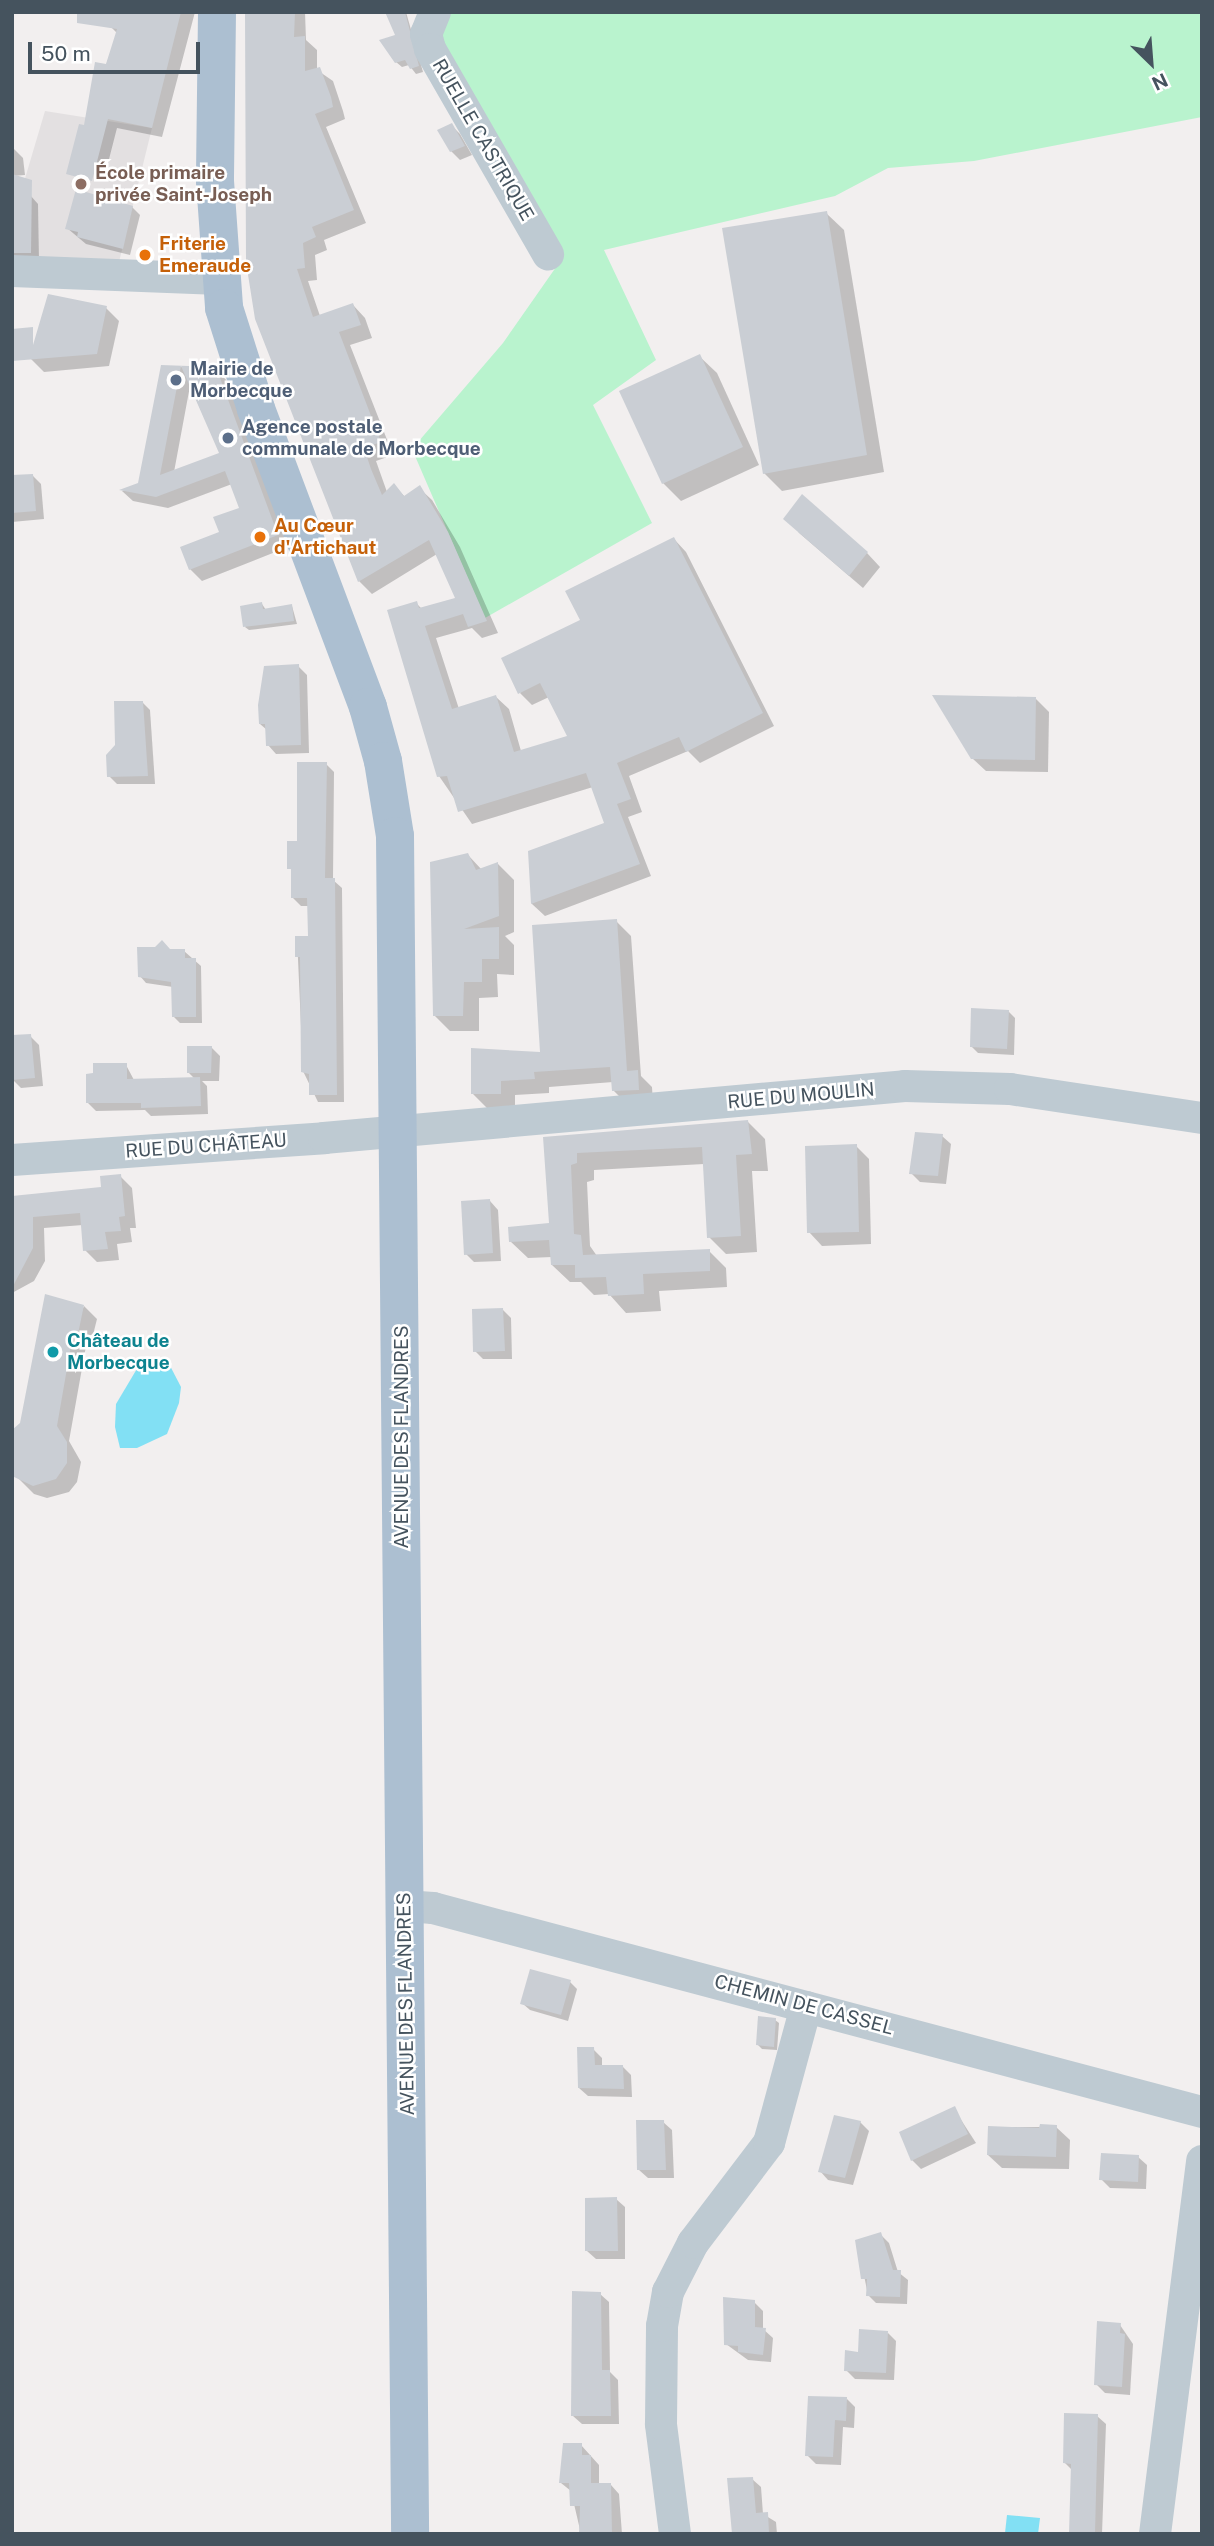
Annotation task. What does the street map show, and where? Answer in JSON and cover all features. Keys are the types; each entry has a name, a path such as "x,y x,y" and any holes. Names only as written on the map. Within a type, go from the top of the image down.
{"main road":[{"name":"AVENUE DES FLANDRES","path":"217,12 215,169 220,279 242,367 360,686 383,761 398,881 410,2534"}],"street":[{"name":"RUELLE CASTRIQUE","path":"432,18 430,49 548,254"},
{"path":"12,271 220,279"},
{"name":"RUE DU MOULIN","path":"399,1130 905,1086 1010,1089 1202,1118"},
{"name":"RUE DU CHÂTEAU","path":"12,1160 399,1130"},
{"name":"CHEMIN DE CASSEL","path":"405,1906 433,1908 1202,2112"},
{"path":"675,2534 661,2424 666,2301 683,2258 769,2143 806,2007"},
{"path":"1155,2534 1202,2161"}],"shaded area":[{"name":"École primaire privée Saint-Joseph","path":"45,111 152,128 119,262 12,261 12,190 21,192"}],"green space":[{"path":"448,12 1202,12 1202,117 974,161 888,168 835,196 604,250 656,360 593,405 652,523 485,618 412,449 503,343 561,260 440,41"}],"water":[{"path":"144,1357 167,1360 181,1387 179,1403 167,1434 137,1448 120,1448 115,1427 116,1404"},
{"path":"1007,2515 1040,2518 1038,2534 1005,2533"}],"building":[{"path":"77,12 181,12 152,128 108,119 92,181 66,174 79,124 84,125 95,62 106,64 117,29 77,23"},
{"path":"245,12 295,12 294,37 305,36 305,71 320,67 331,97 333,107 315,114 354,210 312,227 316,237 303,243 305,268 297,269 313,317 353,303 361,325 339,332 381,442 364,448 371,469 382,495 394,483 404,496 420,485 448,532 487,621 468,627 463,614 425,626 452,709 496,695 514,752 567,736 540,683 518,694 501,658 580,620 565,591 674,537 763,713 686,752 679,737 617,763 631,799 617,804 640,864 531,904 528,851 604,823 586,773 458,812 447,776 437,777 387,610 417,601 419,608 455,598 429,540 358,582 255,319 246,262"},
{"path":"385,12 405,12 419,66 410,69 405,60 395,63 379,40 395,35"},
{"path":"452,123 465,146 450,152 437,130"},
{"path":"12,174 32,180 31,253 12,253"},
{"path":"76,189 133,206 123,249 77,237 78,232 65,229"},
{"path":"827,211 867,455 763,474 722,228"},
{"path":"48,294 107,306 97,354 12,361 12,329 33,327 33,345"},
{"path":"700,354 743,447 662,484 619,391"},
{"path":"161,365 216,367 278,535 189,570 180,547 219,532 213,517 239,508 225,471 156,497 119,490 138,483","holes":["181,366 219,453 160,475"]},
{"path":"33,474 36,511 12,513 12,475"},
{"path":"802,494 868,552 849,576 783,519"},
{"path":"262,602 263,609 292,604 294,621 243,627 240,606"},
{"path":"299,664 301,745 266,746 265,724 259,724 258,705 264,666"},
{"path":"932,695 1036,697 1035,760 971,759"},
{"path":"114,701 143,701 148,776 107,777 106,755 115,745"},
{"path":"297,762 327,762 325,878 335,878 337,1095 309,1095 309,1074 301,1072 300,957 295,957 295,936 308,936 307,898 291,898 291,869 287,869 287,841 297,841"},
{"path":"468,853 476,870 498,862 499,916 464,929 499,927 499,959 482,959 482,982 464,982 463,1016 433,1016 430,862"},
{"path":"617,919 627,1071 638,1070 639,1090 612,1091 610,1067 534,1072 535,1079 501,1081 501,1094 471,1094 471,1048 540,1052 532,925"},
{"path":"162,940 170,949 185,949 185,958 196,958 196,1017 172,1017 171,982 138,977 137,947 155,947"},
{"path":"971,1008 1009,1010 1007,1049 970,1047"},
{"path":"31,1034 35,1078 12,1080 12,1035"},
{"path":"187,1046 212,1046 211,1073 187,1073"},
{"path":"93,1063 127,1063 127,1079 200,1077 201,1106 141,1108 141,1103 86,1103 86,1074 93,1073"},
{"path":"748,1120 752,1154 736,1155 741,1236 707,1238 702,1147 577,1153 577,1163 571,1165 574,1234 581,1235 583,1255 710,1249 710,1271 643,1274 644,1294 608,1296 606,1277 575,1278 575,1265 551,1265 549,1240 509,1242 508,1227 549,1223 543,1137"},
{"path":"915,1132 943,1134 938,1176 909,1174"},
{"path":"857,1144 859,1232 807,1233 805,1146"},
{"path":"121,1174 125,1216 119,1217 121,1231 105,1232 108,1249 83,1251 80,1213 33,1217 33,1248 12,1288 12,1196 101,1187 100,1176"},
{"path":"490,1199 493,1253 464,1255 461,1201"},
{"name":"Château de Morbecque","path":"45,1294 84,1305 78,1334 73,1334 57,1426 67,1442 67,1463 56,1479 33,1486 12,1476 12,1430 20,1423"},
{"path":"503,1308 505,1351 473,1352 472,1309"},
{"path":"530,1969 571,1980 561,2015 520,2004"},
{"path":"758,2016 776,2018 774,2047 756,2045"},
{"path":"577,2047 594,2047 595,2065 623,2065 624,2089 578,2088"},
{"path":"955,2106 968,2134 911,2161 899,2132"},
{"path":"834,2115 861,2121 845,2178 818,2172"},
{"path":"636,2120 664,2120 666,2170 637,2170"},
{"path":"1040,2124 1057,2125 1056,2157 987,2155 988,2126 1039,2128"},
{"path":"1101,2153 1139,2155 1138,2182 1099,2180"},
{"path":"617,2197 618,2251 585,2251 585,2198"},
{"path":"881,2232 893,2270 901,2270 900,2297 866,2296 867,2279 861,2279 855,2240"},
{"path":"572,2291 601,2292 602,2370 610,2370 611,2416 571,2416"},
{"path":"723,2297 755,2300 755,2327 766,2328 763,2355 738,2352 738,2346 724,2345"},
{"path":"1097,2321 1121,2323 1120,2333 1125,2334 1122,2387 1094,2385"},
{"path":"859,2329 888,2331 886,2373 844,2371 845,2350 858,2352"},
{"path":"808,2396 847,2397 846,2421 835,2420 833,2457 805,2456"},
{"path":"1064,2413 1098,2414 1095,2534 1069,2534 1071,2464 1063,2463"},
{"path":"563,2443 582,2443 582,2455 591,2455 591,2483 611,2483 612,2534 579,2534 580,2506 570,2506 569,2483 559,2483"},
{"path":"753,2477 756,2513 768,2512 769,2534 732,2534 727,2478"}],"place":[{"name":"École primaire privée Saint-Joseph","path":"81,184"},
{"name":"Friterie Emeraude","path":"145,255"},
{"name":"Mairie de Morbecque","path":"176,380"},
{"name":"Agence postale communale de Morbecque","path":"228,438"},
{"name":"Au Cœur d'Artichaut","path":"260,537"},
{"name":"Château de Morbecque","path":"53,1352"}]}
